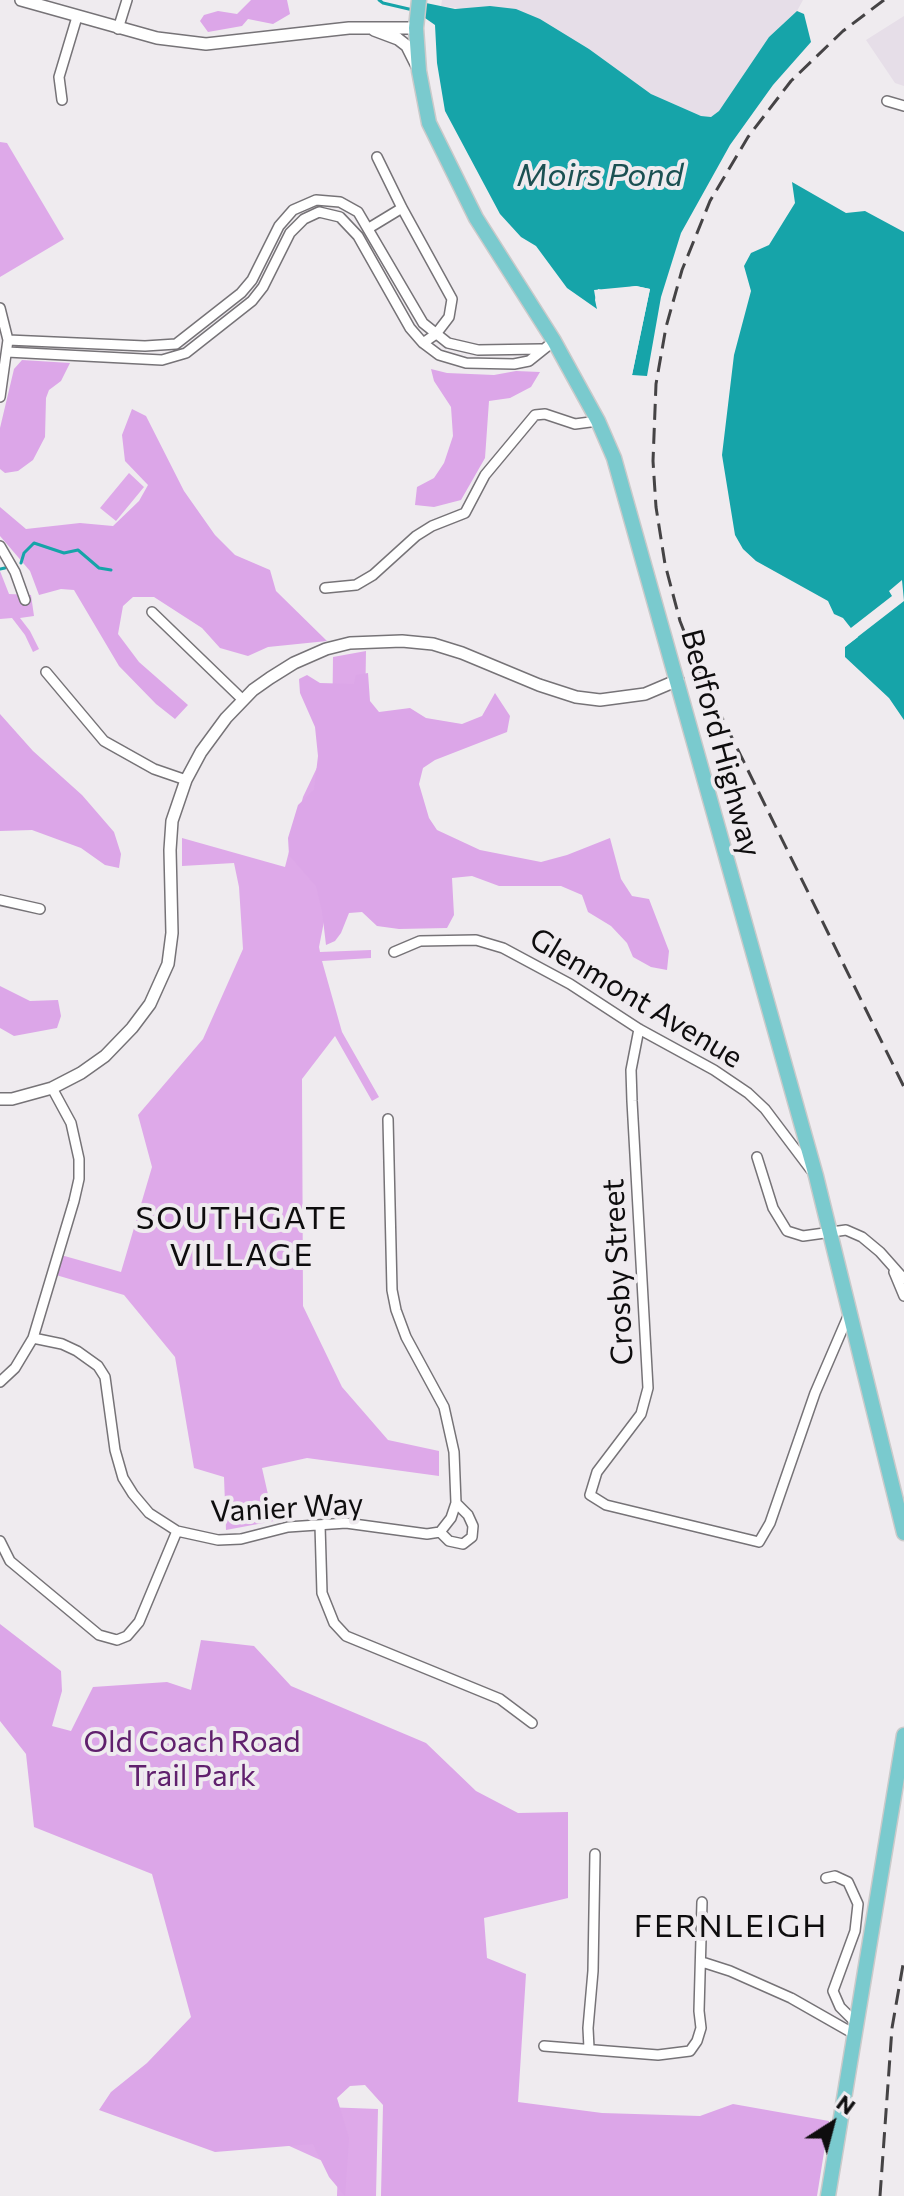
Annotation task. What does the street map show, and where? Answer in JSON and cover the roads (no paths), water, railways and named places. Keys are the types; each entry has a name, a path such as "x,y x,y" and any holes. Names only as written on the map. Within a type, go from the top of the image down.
{"main road":[{"name":"Bedford Highway","path":"419,0 419,71 429,123 476,218 547,345 598,421 614,458 816,1176 904,1533"},
{"path":"828,2196 904,1735"}],"street":[{"path":"21,0 118,29 206,44 417,23"},
{"path":"118,29 127,0"},
{"path":"62,100 59,77 77,17"},
{"path":"362,27 398,39 407,46 419,71"},
{"path":"887,101 904,106"},
{"path":"377,157 452,299 449,317 436,334 423,343"},
{"path":"8,340 145,346 176,344 247,287 279,226 293,210 316,200 340,202 358,212 423,323 448,343 461,348 513,351 547,345"},
{"path":"369,228 402,208"},
{"path":"7,352 162,360 186,353 252,301 263,287 290,233 304,219 319,212 340,217 358,236 410,328 439,355 466,363 499,365 529,361 547,345"},
{"path":"0,308 8,340 0,397"},
{"path":"325,588 356,585 373,575 416,536 465,513 485,475 535,415 545,414 575,424 598,421"},
{"path":"0,546 15,572 25,600"},
{"path":"152,612 243,700"},
{"path":"0,1099 12,1099 52,1088 81,1073 105,1056 150,1004 168,964 172,933 172,821 186,780 201,752 243,700 294,663 326,649 350,643 402,641 433,644 462,653 576,697 600,700 645,694 678,680"},
{"path":"645,694 660,679 671,658"},
{"path":"46,672 104,741 154,769 186,780"},
{"path":"0,900 40,909"},
{"name":"Glenmont Avenue","path":"394,952 420,941 476,940 503,948 570,984 748,1093 765,1109 816,1176"},
{"name":"Crosby Street","path":"639,1029 631,1070 648,1388 641,1414 597,1472 590,1495 606,1505 759,1542 770,1523 815,1393 849,1314"},
{"path":"0,1382 15,1368 33,1338 79,1179 79,1159 71,1123 52,1088"},
{"path":"388,1119 392,1290 406,1337 444,1407 454,1452 456,1503 451,1518 440,1532"},
{"path":"757,1157 773,1208 784,1228 799,1236 846,1230 862,1237 880,1252 904,1279"},
{"path":"893,1269 904,1296"},
{"name":"Vanier Way","path":"33,1338 62,1344 98,1366 105,1377 115,1450 123,1478 149,1513 177,1531 208,1539 229,1540 288,1527 346,1523 427,1534 440,1532 449,1541 463,1544 472,1537 473,1526 468,1515 456,1503"},
{"path":"320,1525 322,1593 334,1623 346,1636 500,1699 532,1723"},
{"path":"0,1541 10,1561 99,1635 117,1640 127,1636 139,1622 177,1531"},
{"path":"589,2048 595,1854"},
{"path":"826,1878 835,1876 848,1882 858,1904 855,1931 833,1991 840,2007 857,2030"},
{"path":"544,2046 658,2055 690,2051 701,2028 702,1902"},
{"path":"702,1962 730,1971 857,2030"}],"water":[{"name":"Moirs Pond","path":"426,3 455,9 490,6 516,9 540,19 589,49 651,94 701,116 711,117 719,111 769,37 797,11 804,14 811,42 773,85 730,145 681,233 661,297 647,376 632,375 650,289 636,286 605,291 598,289 595,300 597,309 567,288 536,246 521,237 500,214 445,111 437,63 435,25 425,18"},
{"path":"792,182 846,213 865,211 904,232 904,720 889,698 845,657 845,647 858,637 843,618 834,614 828,601 756,561 743,549 735,535 722,455 734,355 751,291 744,266 751,253 769,245 795,203"}],"waterway":[{"path":"379,0 413,10"},
{"path":"21,563 24,553 34,543 64,553 78,550 99,568 111,570"},
{"path":"0,569 5,568"}],"railway":[{"path":"884,0 843,31 791,81 748,137 710,201 682,270 666,327 656,384 653,461 665,564 680,621 701,675 904,1087"},
{"path":"880,2196 892,2028 904,1959"}],"district":[{"name":"SOUTHGATE VILLAGE","path":"242,1236"},
{"name":"FERNLEIGH","path":"731,1926"}],"park label":[{"name":"Old Coach Road Trail Park","path":"192,1759"}]}
